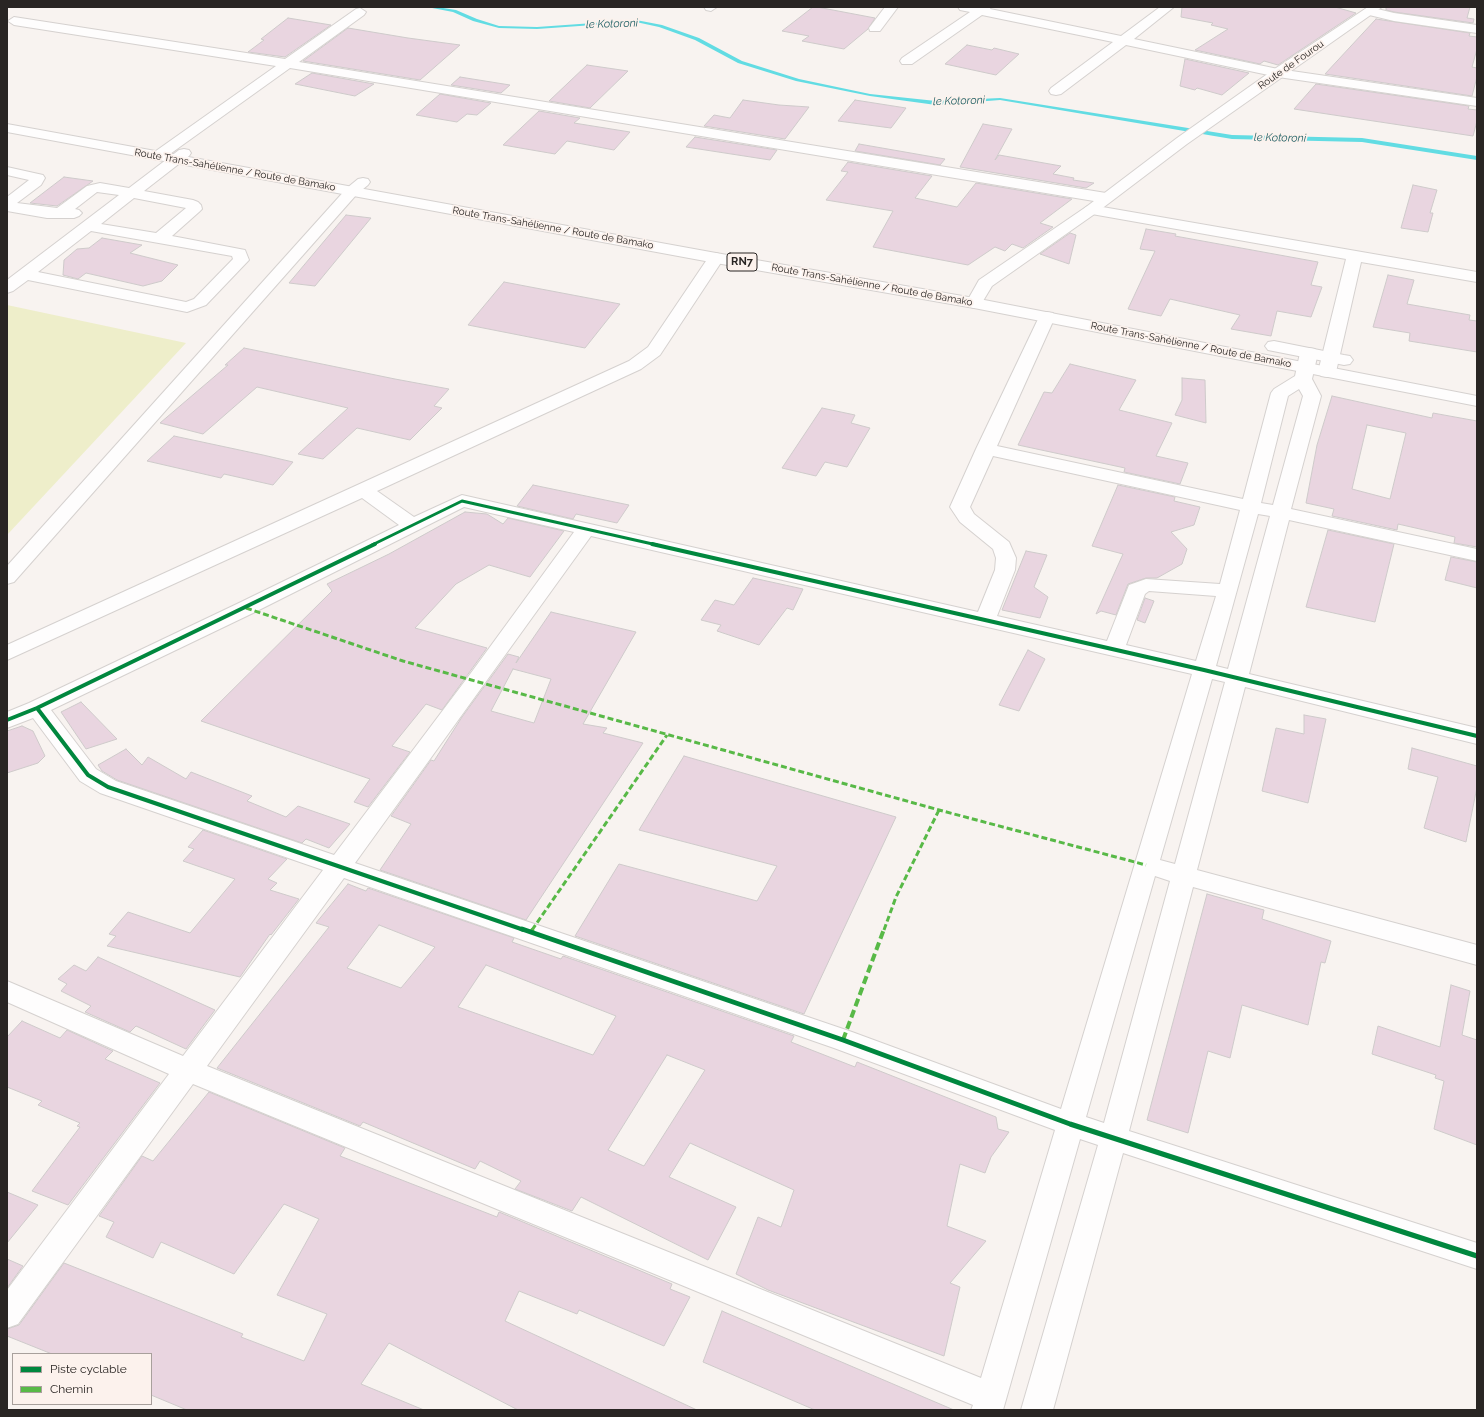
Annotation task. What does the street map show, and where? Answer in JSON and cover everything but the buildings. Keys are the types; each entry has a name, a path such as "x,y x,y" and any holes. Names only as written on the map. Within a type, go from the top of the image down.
{"main road":[{"path":"875,28 892,7"},
{"path":"964,7 983,9 1278,73 1477,102"},
{"path":"1056,91 1168,7"},
{"path":"907,61 983,9"},
{"path":"1372,9 1394,17 1477,29"},
{"name":"Route de Fourou","path":"977,298 985,283 1091,210 1182,141 1278,73 1372,9"},
{"path":"7,288 131,193 174,152 360,12"},
{"path":"14,21 289,64 1106,198"},
{"name":"Route Trans-Sahélienne / Route de Bamako","path":"7,117 174,152 716,258 977,298 1047,317 1306,367 1329,364 1362,363"},
{"name":"Route Trans-Sahélienne / Route de Bamako","path":"7,128 158,156 190,149 357,187 977,298 1306,367"},
{"path":"7,170 38,178 36,182 7,205"},
{"path":"59,214 92,189 100,187 193,205 194,209 159,239"},
{"path":"7,578 357,187"},
{"path":"7,205 59,214 109,210"},
{"path":"1091,210 1477,276"},
{"path":"25,274 187,307 200,302 242,260 239,253 88,226"},
{"path":"1329,364 1355,255"},
{"path":"7,653 635,365 654,351 716,258"},
{"path":"985,620 1005,570 1006,558 1002,546 967,518 960,507 985,449 1047,317"},
{"name":"Route Trans-Sahélienne / Route de Bamako","path":"1329,364 1477,401"},
{"path":"7,991 188,1070 989,1403 1228,590 1280,393 1306,367"},
{"path":"1037,1410 1114,1137 1312,396 1306,367"},
{"path":"985,449 1477,555"},
{"path":"364,490 412,525"},
{"path":"1477,736 1204,670 587,528 462,501 246,608 17,712 88,775 108,787 844,1040 1070,1124 1114,1137 1477,1256"},
{"path":"7,1314 587,528"},
{"path":"1114,650 1136,590 1146,585 1165,585 1228,590"},
{"path":"1146,865 1477,955"}],"green space":[{"path":"7,305 186,343 7,535"}],"waterway":[{"name":"le Kotoroni","path":"429,7 454,11 475,20 499,27 537,28 636,21 660,26 697,39 740,62 798,80 870,95 936,103 1000,99 1232,137 1362,140 1477,158"}],"marked path":[{"path":"246,608 403,661 939,810 1146,865"},
{"path":"531,932 667,735"},
{"path":"843,1040 896,897 939,810"}],"cycle path":[{"path":"7,720 37,708 246,608 462,501 1204,670 1477,736"},
{"path":"37,708 88,775 108,787 843,1040 1070,1124 1477,1256"}]}
